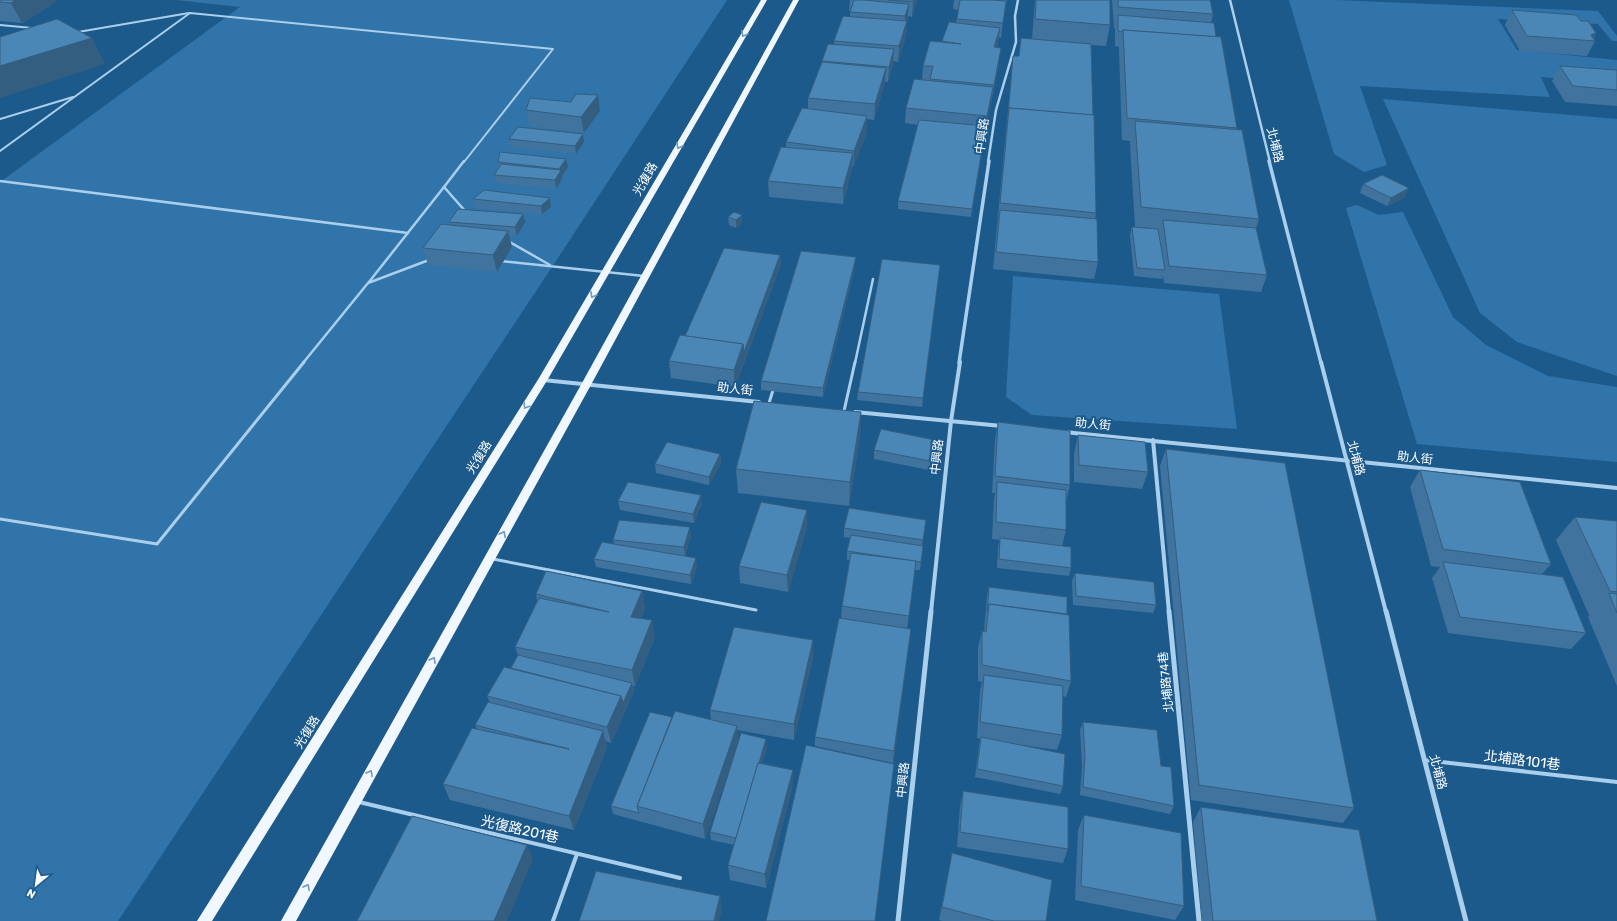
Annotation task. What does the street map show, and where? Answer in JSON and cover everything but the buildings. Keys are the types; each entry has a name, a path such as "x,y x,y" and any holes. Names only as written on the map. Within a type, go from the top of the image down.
{"main road":[{"name":"光復路","path":"204,921 543,380 764,0"},
{"path":"288,921 587,383 796,0"}],"street":[{"name":"中興路","path":"898,921 951,421 996,110 1016,42 1015,16 1018,0"},
{"name":"北埔路","path":"1230,0 1272,172 1346,461 1466,921"},
{"name":"助人街","path":"543,380 587,383 777,404"},
{"path":"837,410 1005,426"},
{"name":"助人街","path":"1060,431 1617,488"},
{"name":"北埔路74巷","path":"1153,440 1199,921"}],"lane":[{"path":"0,151 190,13"},
{"path":"0,519 157,544 368,283 554,49 190,13 75,33"},
{"path":"0,25 37,29"},
{"path":"0,119 77,96"},
{"path":"0,180 408,233"},
{"path":"444,187 468,214"},
{"path":"505,239 550,265"},
{"path":"368,283 432,259"},
{"path":"495,261 550,265 645,276"},
{"path":"844,411 873,279"},
{"path":"769,403 776,380"},
{"path":"490,558 756,610"},
{"name":"北埔路101巷","path":"1424,760 1617,782"},
{"name":"光復路201巷","path":"355,801 680,878"},
{"path":"553,921 577,854"}],"shaded area":[{"path":"176,0 727,0 552,267 118,921 0,921 0,182 240,7"},
{"path":"1289,0 1336,0 1598,11 1617,36 1617,41 1612,41 1598,24 1498,19 1517,50 1617,60 1617,83 1541,77 1550,97 1360,86 1387,165 1364,172 1334,154"},
{"path":"1383,99 1617,119 1617,376 1517,342 1480,313"},
{"path":"1357,205 1379,215 1403,212 1453,317 1486,345 1548,376 1617,387 1617,462 1417,444 1346,208"},
{"path":"1013,276 1219,294 1237,429 1032,415 1006,397"}]}
